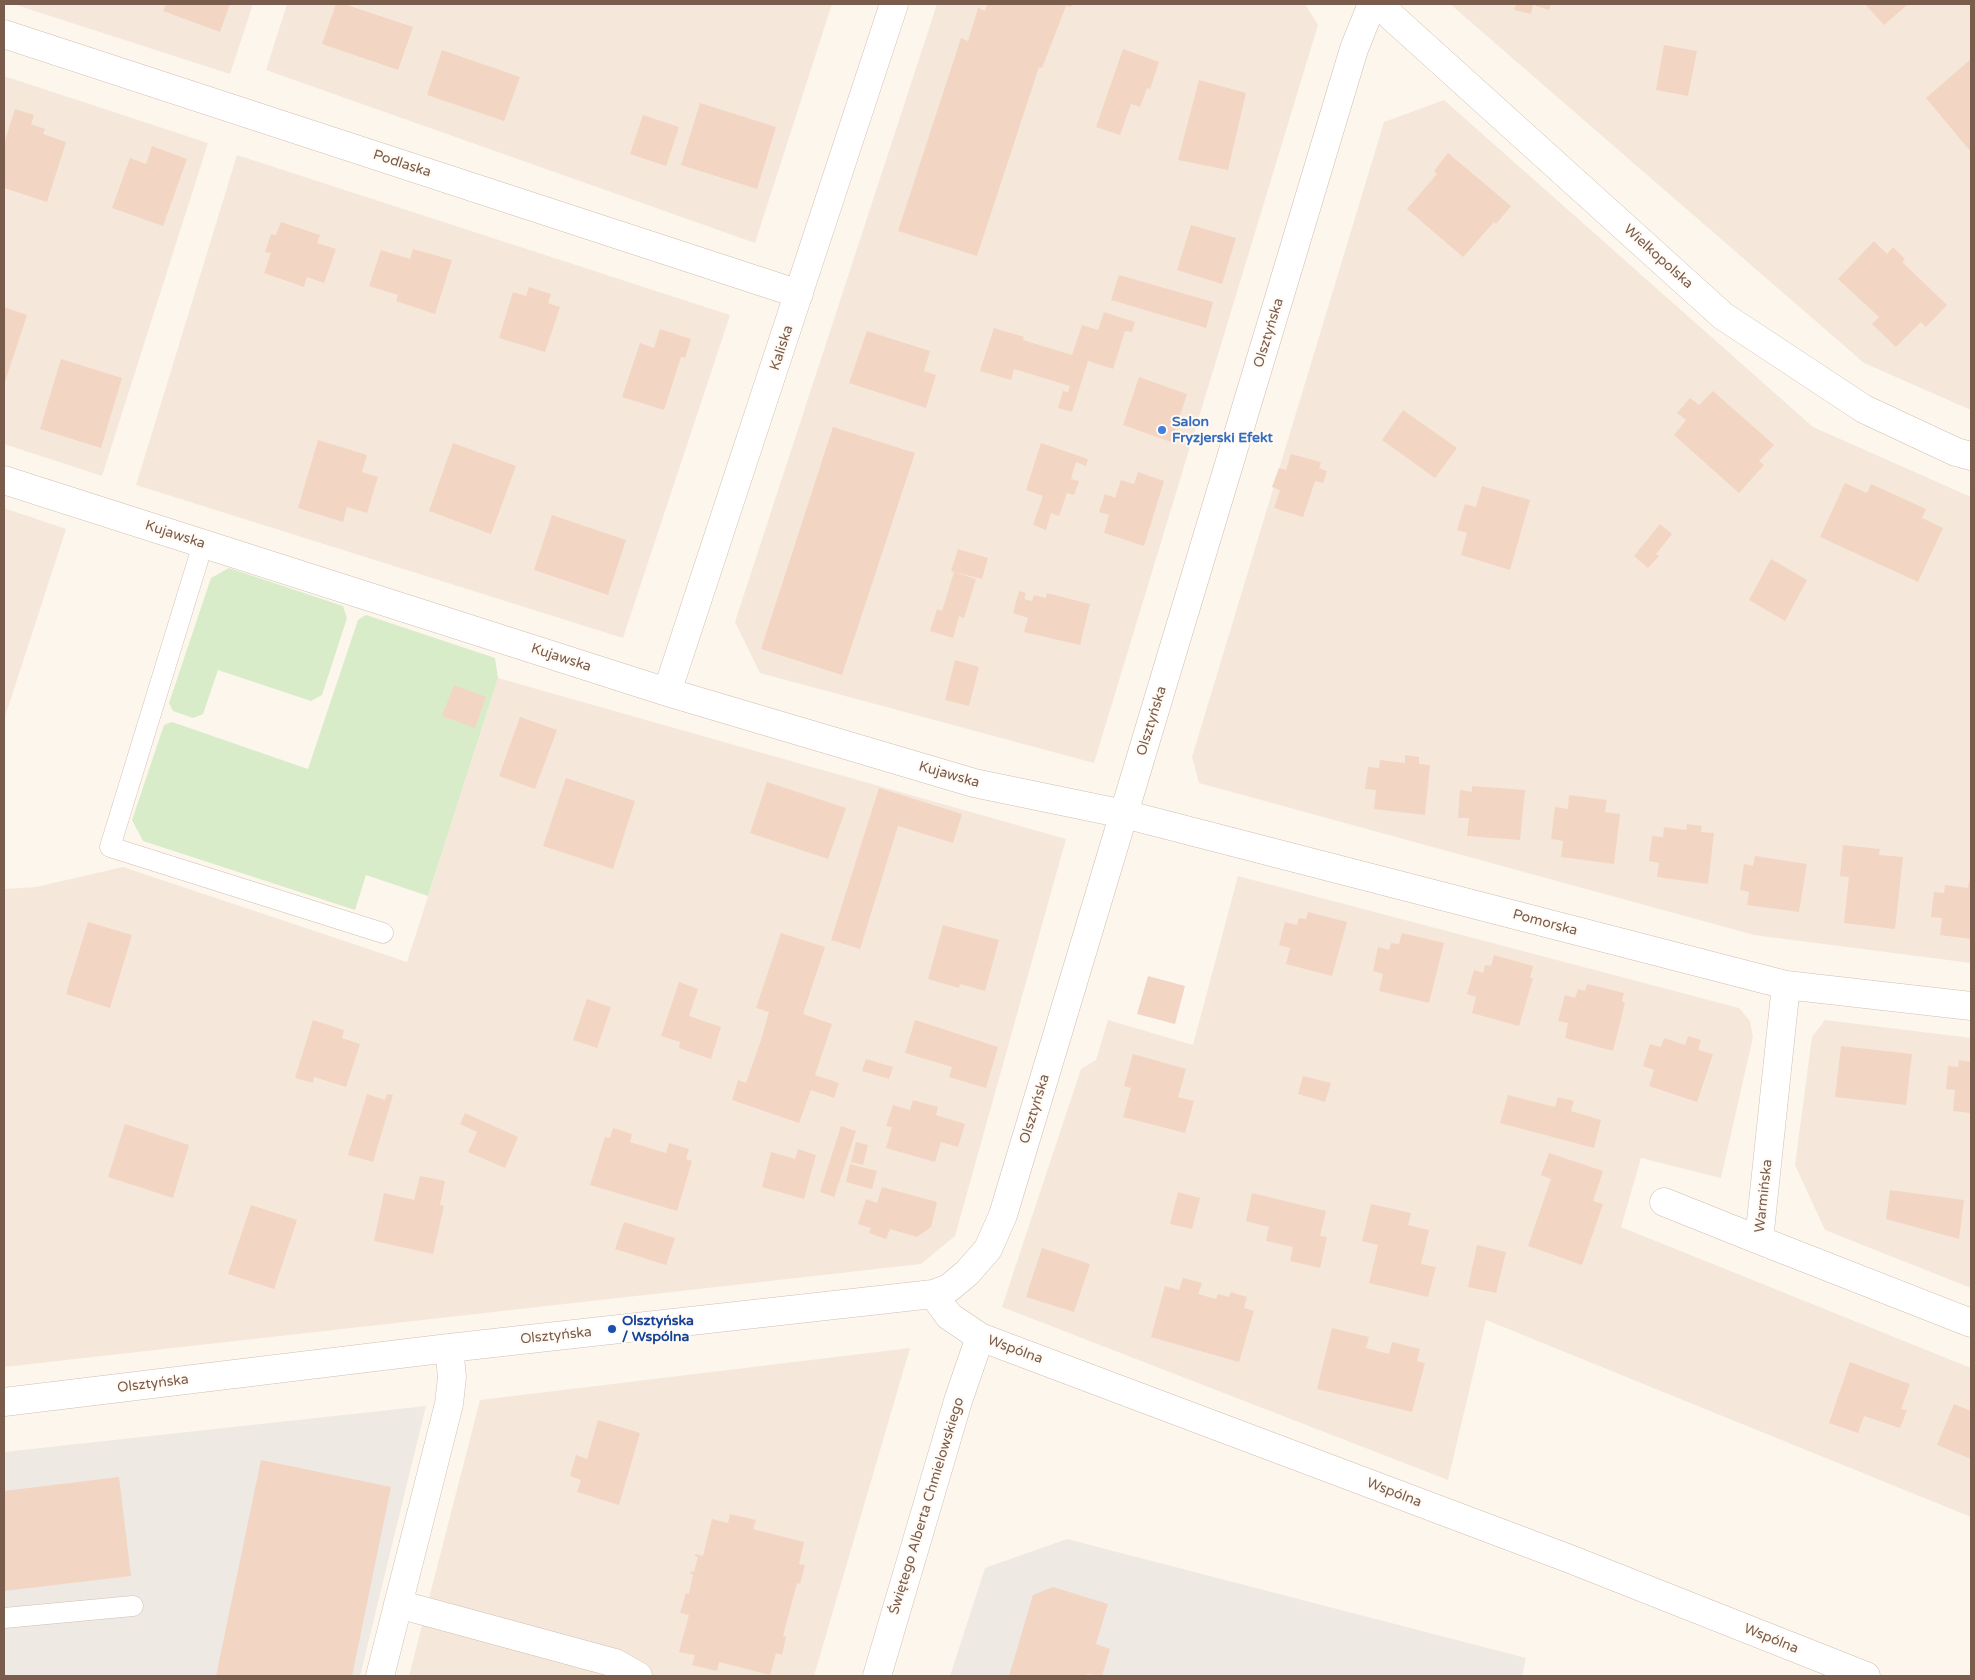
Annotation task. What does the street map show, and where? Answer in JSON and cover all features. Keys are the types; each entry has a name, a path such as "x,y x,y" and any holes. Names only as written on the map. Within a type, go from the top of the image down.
{"street":[{"name":"Kaliska","path":"667,692 800,294 894,4"},
{"name":"Olsztyńska","path":"4,1402 449,1348 933,1294 949,1288 967,1273 983,1256 1002,1215 1354,50 1372,4"},
{"name":"Wielkopolska","path":"1383,4 1398,23 1723,316 1864,409 1956,452 1971,456"},
{"name":"Podlaska","path":"4,34 800,294"},
{"name":"Kujawska","path":"4,480 667,692 974,783 1124,814"},
{"name":"Pomorska","path":"1124,814 1786,985 1971,1006"},
{"name":"Warmińska","path":"1786,985 1760,1240 1971,1323"},
{"path":"1664,1202 1760,1240"},
{"name":"Wspólna","path":"933,1294 949,1316 980,1337 1561,1556 1866,1676"},
{"name":"Świętego Alberta Chmielowskiego","path":"877,1676 958,1401 980,1337"},
{"path":"380,1676 450,1404 452,1377 449,1348"},
{"path":"398,1604 615,1664 638,1676"}],"lane":[{"path":"203,544 110,847 383,933"},
{"path":"4,1618 133,1606"}],"shaded area":[{"path":"13,4 253,4 230,74"},
{"path":"287,4 832,4 755,243 266,70"},
{"path":"937,4 1305,4 1318,25 1094,763 760,673 735,622"},
{"path":"1450,4 1971,4 1971,410 1864,363"},
{"path":"4,76 208,143 102,476 4,444"},
{"path":"1444,100 1813,427 1971,497 1971,963 1754,935 1199,783 1192,757 1384,122"},
{"path":"237,155 730,315 623,638 136,485"},
{"path":"4,508 66,529 4,720"},
{"path":"498,678 1066,839 955,1236 921,1264 4,1367 4,889 36,887 123,867 407,962"},
{"path":"1238,876 1739,1008 1750,1021 1753,1037 1721,1178 1641,1158 1621,1227 1971,1368 1971,1517 1486,1320 1448,1480 1002,1307 1081,1069 1096,1060 1108,1020 1193,1045"},
{"path":"1825,1020 1971,1038 1971,1288 1825,1230 1795,1165 1812,1037"},
{"path":"910,1348 814,1676 409,1676 480,1400"},
{"path":"426,1406 360,1676 4,1676 4,1452"},
{"path":"1067,1539 1526,1658 1522,1676 950,1676 985,1568"}],"green space":[{"path":"229,568 343,606 347,618 322,695 311,701 218,670 203,714 193,718 173,711 169,703 211,578"},
{"path":"366,615 495,658 498,678 428,896 366,875 355,910 143,841 132,820 164,725 172,722 308,769 358,620"}],"building":[{"path":"166,4 230,4 220,32 163,11"},
{"path":"336,4 344,4 413,27 398,70 322,44"},
{"path":"987,4 1073,4 1071,7 1066,6 1042,68 1039,67 977,256 898,231 961,38 968,41 978,8 985,11"},
{"path":"1516,4 1551,4 1549,10 1533,5 1531,14 1514,10"},
{"path":"1865,4 1908,4 1884,25"},
{"path":"1664,45 1697,51 1688,96 1656,90"},
{"path":"1123,49 1159,62 1150,89 1147,88 1140,107 1131,104 1120,135 1096,127"},
{"path":"442,50 520,77 504,121 427,95"},
{"path":"1971,59 1971,152 1926,98"},
{"path":"1199,80 1246,93 1228,170 1178,160"},
{"path":"700,103 776,127 757,189 681,165"},
{"path":"15,109 34,115 31,124 45,129 43,134 66,142 47,202 4,188 4,144"},
{"path":"643,115 679,127 666,166 630,154"},
{"path":"152,146 187,159 163,226 112,208 130,158 146,164"},
{"path":"1448,153 1511,206 1463,257 1407,209 1437,174 1434,171"},
{"path":"281,222 320,235 317,243 336,249 324,283 307,277 304,287 264,273 271,253 265,252 271,234 276,235"},
{"path":"1191,225 1236,238 1222,284 1177,270"},
{"path":"1874,241 1887,254 1893,247 1905,259 1902,262 1947,305 1926,327 1921,322 1896,347 1872,324 1879,317 1838,279"},
{"path":"413,249 452,260 435,314 396,301 398,295 369,286 381,250 410,259"},
{"path":"1119,275 1213,302 1206,328 1111,300"},
{"path":"529,287 551,294 548,303 560,307 545,352 499,338 513,292 526,296"},
{"path":"4,307 27,315 4,385"},
{"path":"1104,312 1135,322 1132,332 1125,331 1113,369 1088,361 1072,412 1058,408 1063,391 1068,392 1070,386 1014,369 1011,380 980,371 994,328 1024,337 1023,340 1072,355 1082,325 1098,330"},
{"path":"660,329 691,339 685,358 681,357 664,410 622,397 640,343 654,348"},
{"path":"867,331 930,351 924,371 936,375 926,408 849,383"},
{"path":"61,359 122,378 101,448 40,429"},
{"path":"1139,377 1187,394 1171,442 1123,425"},
{"path":"1713,391 1774,445 1759,461 1764,465 1739,493 1674,435 1686,420 1677,413 1690,398 1699,405"},
{"path":"1403,410 1457,448 1435,478 1382,440"},
{"path":"833,427 915,453 842,675 761,649"},
{"path":"318,440 367,455 362,472 378,477 367,513 347,507 343,522 298,508"},
{"path":"453,443 516,466 491,534 429,511"},
{"path":"1041,443 1088,459 1086,466 1076,462 1071,479 1079,481 1074,495 1067,493 1059,516 1051,513 1046,530 1033,525 1043,496 1026,490"},
{"path":"1291,454 1321,462 1319,468 1327,471 1323,483 1315,481 1303,517 1274,508 1280,490 1272,487 1279,468 1286,470"},
{"path":"1138,472 1164,481 1144,546 1104,533 1109,515 1099,512 1105,494 1115,498 1121,480 1134,484"},
{"path":"1845,483 1867,493 1871,484 1926,509 1922,518 1943,528 1918,582 1820,537"},
{"path":"1482,486 1530,500 1510,570 1461,555 1467,533 1457,530 1465,504 1476,507"},
{"path":"552,515 626,540 608,595 534,570"},
{"path":"1660,524 1672,534 1656,554 1659,556 1648,568 1634,556"},
{"path":"958,549 988,558 982,579 951,571"},
{"path":"1771,559 1807,580 1785,621 1749,600"},
{"path":"954,572 976,579 964,618 959,616 953,638 930,631 937,609 942,611"},
{"path":"1019,591 1026,593 1024,599 1032,601 1034,595 1046,598 1047,593 1090,604 1080,645 1024,632 1028,618 1013,613"},
{"path":"955,660 979,667 969,706 945,700"},
{"path":"454,685 486,697 475,728 442,716"},
{"path":"520,717 557,730 535,789 499,776"},
{"path":"1405,755 1419,757 1419,764 1430,765 1425,815 1374,809 1376,790 1365,789 1368,767 1379,768 1380,760 1405,763"},
{"path":"566,778 635,801 613,869 543,846"},
{"path":"767,782 846,808 828,859 750,833"},
{"path":"1472,786 1525,790 1520,840 1467,836 1469,818 1458,818 1460,790 1472,792"},
{"path":"879,788 962,814 953,843 898,826 860,949 831,940"},
{"path":"1569,795 1607,800 1605,812 1620,814 1614,864 1561,857 1563,841 1551,839 1555,807 1568,809"},
{"path":"1687,824 1702,826 1701,832 1714,833 1708,884 1657,877 1659,863 1649,861 1652,836 1663,837 1664,827 1686,830"},
{"path":"1843,845 1880,849 1879,855 1903,857 1895,929 1844,923 1849,877 1840,876"},
{"path":"1755,856 1807,864 1799,912 1747,905 1749,892 1740,890 1744,864 1753,866"},
{"path":"1969,881 1971,881 1971,939 1940,935 1942,918 1931,917 1934,892 1944,893 1945,885 1968,888"},
{"path":"1308,912 1347,922 1332,976 1286,964 1290,948 1279,945 1285,922 1297,925 1299,918 1306,919"},
{"path":"88,922 132,935 110,1008 66,994"},
{"path":"943,925 999,940 985,991 960,984 959,988 928,979"},
{"path":"781,933 825,947 803,1014 832,1024 815,1075 839,1083 834,1098 811,1090 799,1123 732,1100 738,1080 746,1083 761,1040 769,1012 756,1008"},
{"path":"1402,933 1444,943 1429,1003 1379,991 1383,974 1373,971 1378,947 1389,950 1391,943 1399,944"},
{"path":"1494,955 1533,966 1530,978 1533,978 1519,1026 1472,1013 1476,997 1467,994 1474,970 1483,973 1485,965 1491,966"},
{"path":"1148,976 1185,986 1175,1024 1137,1014"},
{"path":"679,982 698,989 689,1016 721,1027 711,1059 679,1048 680,1042 661,1036"},
{"path":"1587,984 1624,993 1622,1001 1625,1003 1613,1051 1565,1038 1568,1023 1558,1021 1565,995 1575,998 1578,989 1585,991"},
{"path":"587,999 611,1007 597,1048 573,1040"},
{"path":"313,1020 344,1030 342,1038 360,1044 346,1087 314,1077 313,1083 295,1078"},
{"path":"915,1020 998,1047 986,1088 949,1077 952,1067 905,1053"},
{"path":"1688,1036 1701,1040 1698,1050 1713,1054 1697,1102 1649,1086 1654,1070 1643,1066 1650,1044 1661,1047 1664,1038 1685,1045"},
{"path":"1841,1046 1912,1054 1906,1105 1835,1097"},
{"path":"1133,1054 1186,1069 1178,1097 1194,1101 1185,1133 1123,1117 1131,1088 1124,1086"},
{"path":"866,1059 893,1067 889,1079 862,1071"},
{"path":"1959,1060 1971,1062 1971,1113 1953,1111 1955,1090 1946,1089 1948,1066 1958,1067"},
{"path":"1303,1076 1331,1083 1325,1102 1298,1094"},
{"path":"367,1094 385,1100 387,1094 393,1095 373,1162 348,1155"},
{"path":"1508,1095 1555,1107 1558,1097 1574,1101 1571,1111 1601,1120 1594,1148 1500,1123"},
{"path":"913,1100 938,1107 936,1115 965,1124 958,1147 941,1142 935,1162 886,1148 892,1127 886,1126 893,1105 910,1110"},
{"path":"465,1113 518,1137 505,1168 468,1152 477,1132 460,1124"},
{"path":"125,1124 189,1145 173,1198 108,1177"},
{"path":"841,1126 856,1131 834,1197 820,1192"},
{"path":"613,1128 632,1134 630,1142 666,1153 669,1143 689,1149 686,1159 692,1161 677,1211 590,1185 605,1137 610,1138"},
{"path":"856,1142 868,1145 863,1165 851,1162"},
{"path":"798,1149 816,1155 804,1199 762,1187 771,1152 795,1159"},
{"path":"1549,1153 1603,1171 1593,1201 1603,1204 1582,1265 1528,1246 1551,1179 1541,1175"},
{"path":"850,1164 877,1171 872,1189 846,1182"},
{"path":"420,1176 445,1181 440,1205 444,1206 433,1254 374,1241 384,1193 414,1200"},
{"path":"882,1187 937,1202 931,1227 917,1237 890,1229 886,1239 869,1233 871,1228 858,1224 866,1199 877,1203"},
{"path":"1890,1190 1964,1200 1959,1239 1886,1219"},
{"path":"1178,1192 1200,1198 1192,1229 1170,1224"},
{"path":"1252,1193 1326,1211 1320,1236 1327,1237 1320,1268 1290,1261 1293,1247 1266,1241 1269,1227 1246,1221"},
{"path":"1371,1204 1411,1213 1408,1225 1429,1230 1421,1264 1436,1267 1428,1297 1369,1283 1378,1245 1362,1241"},
{"path":"251,1205 297,1220 274,1289 228,1274"},
{"path":"624,1222 675,1238 666,1265 615,1249"},
{"path":"1477,1245 1506,1252 1496,1293 1468,1287"},
{"path":"1042,1248 1090,1264 1074,1312 1026,1297"},
{"path":"1183,1278 1202,1283 1198,1294 1216,1299 1218,1294 1229,1297 1231,1292 1247,1297 1244,1308 1254,1311 1239,1362 1151,1337 1165,1286 1179,1290"},
{"path":"1332,1328 1369,1337 1366,1348 1389,1354 1392,1342 1420,1349 1417,1361 1425,1363 1412,1412 1317,1389"},
{"path":"1850,1362 1910,1384 1901,1409 1907,1410 1900,1428 1864,1416 1858,1433 1829,1423"},
{"path":"1954,1404 1971,1411 1971,1459 1937,1445"},
{"path":"598,1420 640,1433 619,1505 577,1492 581,1480 570,1476 576,1455 587,1459"},
{"path":"261,1460 391,1487 352,1676 216,1676"},
{"path":"119,1477 131,1576 4,1591 4,1491"},
{"path":"730,1514 756,1520 753,1529 804,1542 799,1564 805,1565 800,1584 797,1583 783,1636 786,1637 782,1655 776,1653 770,1675 719,1662 717,1671 692,1665 695,1655 679,1652 689,1615 680,1613 686,1593 689,1594 693,1574 690,1574 691,1571 694,1572 698,1557 695,1554 703,1556 712,1519 728,1523"},
{"path":"1053,1587 1108,1604 1096,1644 1110,1649 1102,1676 1087,1674 1086,1676 1009,1676 1033,1595"}],"place":[{"name":"Salon Fryzjerski Efekt","path":"1162,430"},
{"name":"Olsztyńska / Wspólna","path":"612,1329"}]}
